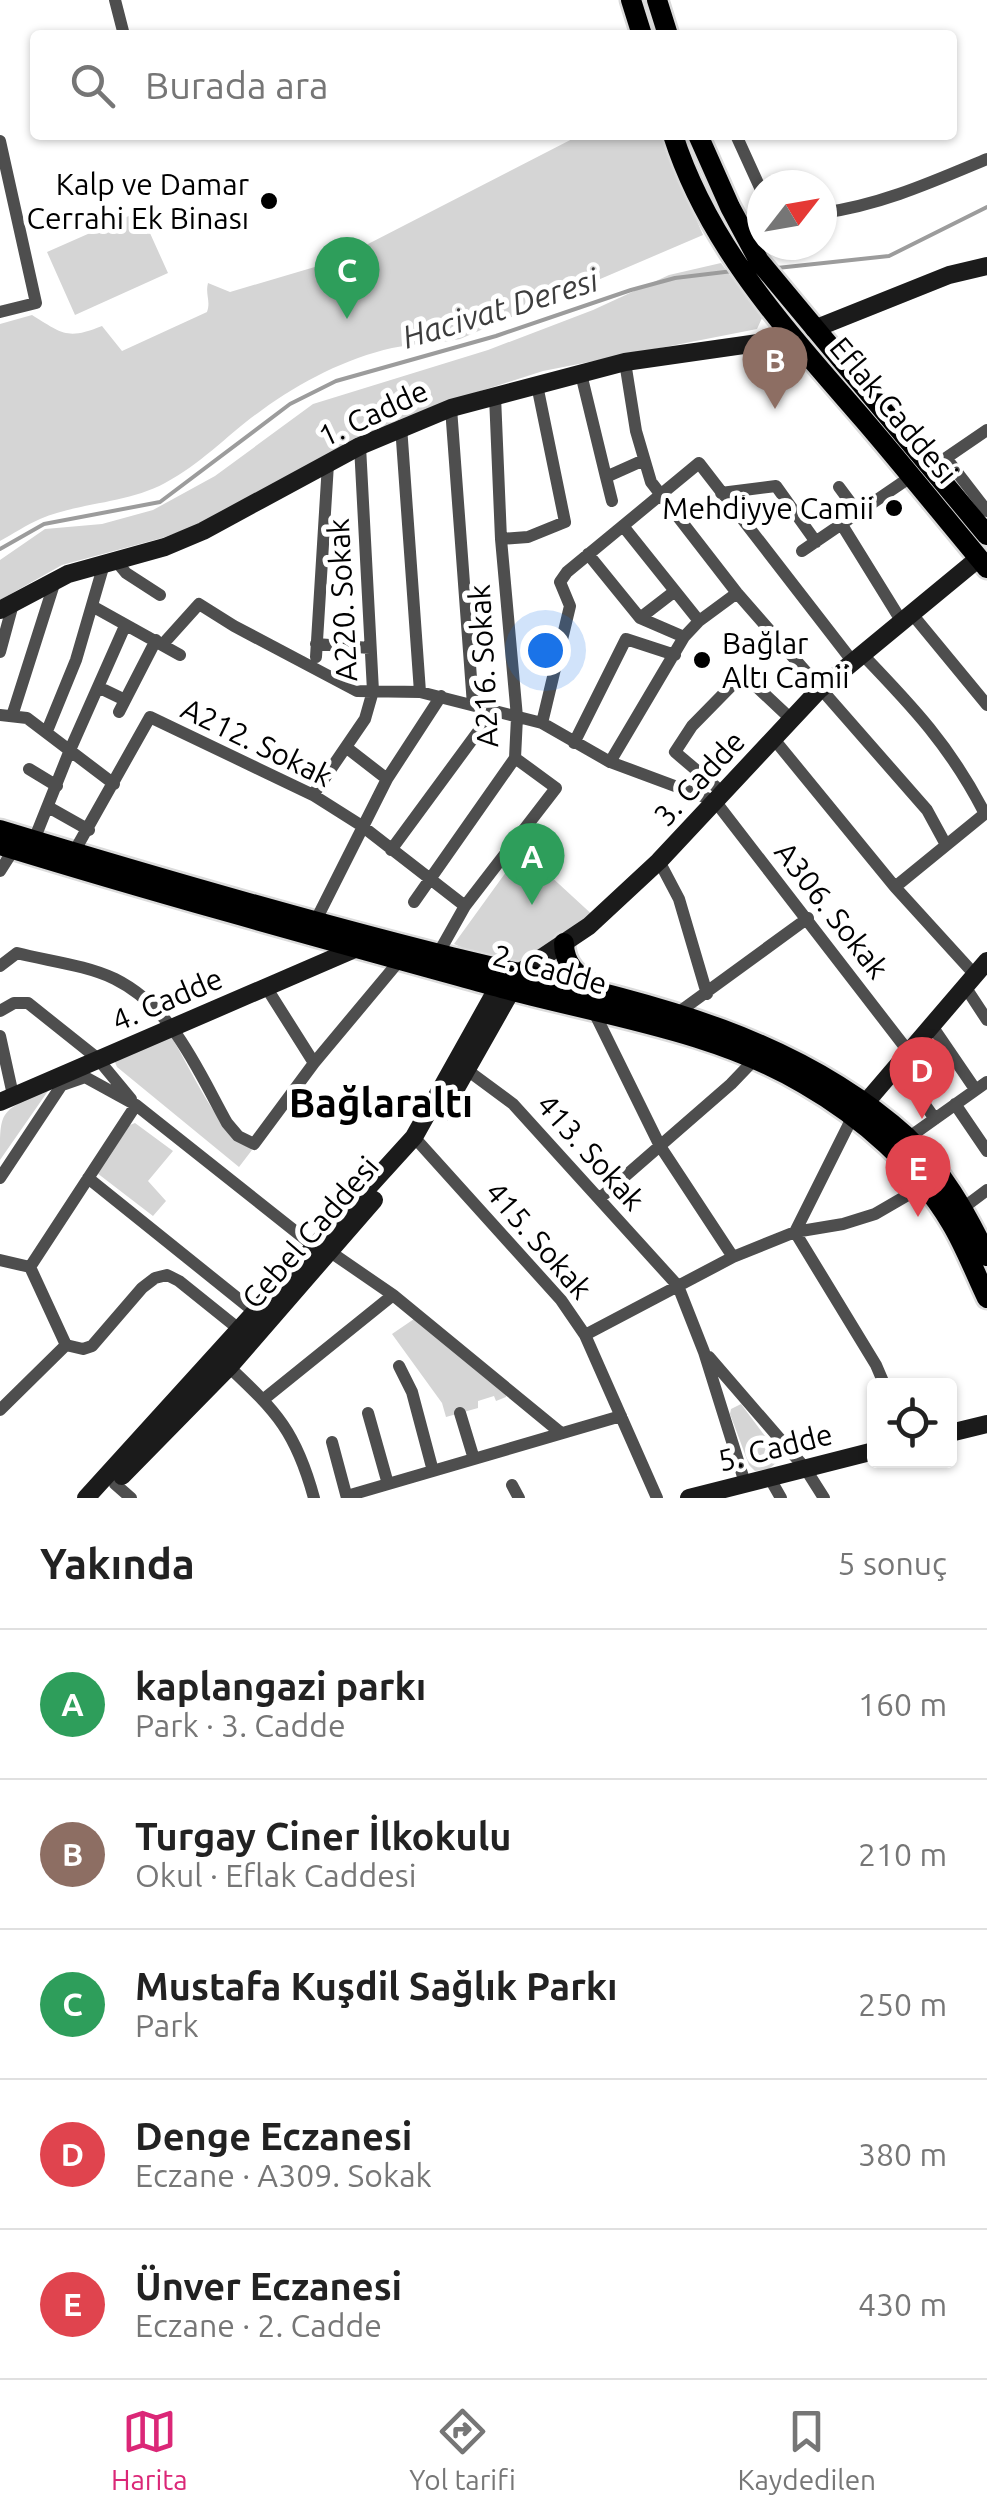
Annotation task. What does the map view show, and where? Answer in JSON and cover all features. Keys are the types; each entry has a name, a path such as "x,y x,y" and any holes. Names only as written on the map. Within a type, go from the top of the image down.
{"main road":[{"path":"632,0 641,30"},
{"path":"657,0 666,30"},
{"name":"Eflak Caddesi","path":"675,140 732,260 983,563"},
{"name":"Eflak Caddesi","path":"698,140 759,261 987,534"},
{"path":"810,324 949,275 987,266"},
{"name":"1. Cadde","path":"6,607 55,581 203,532 360,446 451,408 626,362 789,333"},
{"name":"3. Cadde","path":"510,984 589,926 659,861 819,690 907,618 983,563"},
{"name":"2. Cadde","path":"0,830 438,954 510,984 594,1012 676,1032 754,1060 908,1138 963,1208 987,1256"},
{"name":"2. Cadde","path":"7,847 476,980 610,995 679,1012 784,1054 812,1068 904,1160 952,1224 987,1298"},
{"path":"564,943 564,954 577,975 610,995"},
{"name":"4. Cadde","path":"7,1099 73,1078 98,1058 357,948"},
{"path":"858,1111 976,975"},
{"path":"476,980 484,1000 484,1014"},
{"name":"Cebel Caddesi","path":"462,1067 484,1014 510,984"},
{"name":"Cebel Caddesi","path":"86,1498 322,1249 418,1141 510,984"},
{"name":"Cebel Caddesi","path":"101,1498 228,1366 250,1325"},
{"path":"957,1430 987,1424"},
{"name":"5. Cadde","path":"689,1498 867,1453"}],"street":[{"path":"116,0 123,30"},
{"path":"738,140 752,170"},
{"path":"0,141 3,169 36,304 0,312"},
{"path":"837,211 900,196 987,159"},
{"path":"626,362 636,432 651,482 659,495 819,690 926,810 945,844"},
{"path":"582,374 612,501"},
{"path":"501,539 528,537 565,522 537,385"},
{"name":"A216. Sokak","path":"414,902 515,758 517,717 501,539 495,396"},
{"path":"451,408 472,705"},
{"path":"402,426 420,692"},
{"path":"986,432 946,458 987,511"},
{"name":"A220. Sokak","path":"313,795 365,719 373,691 360,446"},
{"path":"606,477 644,460"},
{"path":"542,723 570,606 560,582 566,572 699,463 857,658 928,723 960,766 986,812 895,886"},
{"path":"328,464 316,651 370,648"},
{"path":"802,551 912,476"},
{"path":"721,493 776,486 816,542"},
{"path":"839,487 858,514"},
{"path":"842,525 907,618 987,706"},
{"path":"623,526 699,622"},
{"path":"588,554 640,618 684,638"},
{"path":"47,731 110,562 160,595"},
{"path":"55,581 6,716 27,718 114,784"},
{"path":"640,618 675,591"},
{"path":"610,762 684,638 737,593"},
{"path":"98,687 122,706 159,642 199,604 343,686 357,691 420,692 542,723 610,762 718,796"},
{"path":"92,606 180,655"},
{"path":"0,652 6,607"},
{"path":"34,840 125,626"},
{"path":"574,743 626,638 675,655"},
{"name":"A306. Sokak","path":"791,719 743,674 692,726 675,752 718,796 808,918 902,1058 935,1119"},
{"path":"316,920 387,779 441,696"},
{"path":"391,850 494,710"},
{"name":"A212. Sokak","path":"74,852 90,830 150,717 313,795 362,826 465,906"},
{"path":"773,738 895,886 976,975 987,1020"},
{"path":"347,748 387,779"},
{"path":"438,954 465,906 556,788 515,758"},
{"path":"29,769 57,786"},
{"path":"50,808 90,830"},
{"path":"0,871 7,847"},
{"path":"659,861 679,899 707,994"},
{"path":"679,1012 808,918"},
{"path":"0,966 17,952 112,978 139,994 173,1026 227,1123 238,1136 254,1144 314,1063 400,960"},
{"path":"266,987 314,1063"},
{"path":"0,1011 14,1003 28,1003 98,1058 136,1105 322,1249 394,1295 561,1433"},
{"path":"594,1012 660,1146 733,1257"},
{"path":"908,1138 981,1085 932,1026"},
{"path":"0,1036 7,1099"},
{"path":"600,1198 732,1084 754,1060"},
{"name":"413. Sokak","path":"462,1067 513,1104 678,1286"},
{"path":"0,1178 73,1078 136,1105"},
{"path":"955,1104 987,1151"},
{"path":"30,1267 136,1105"},
{"path":"795,1232 858,1111"},
{"name":"415. Sokak","path":"418,1141 561,1300 585,1335 657,1498"},
{"path":"88,1178 250,1325"},
{"path":"585,1335 733,1257 795,1232 875,1214 925,1186"},
{"path":"963,1208 987,1190"},
{"path":"795,1232 881,1378"},
{"path":"0,1260 30,1267"},
{"path":"30,1267 66,1346"},
{"path":"66,1346 92,1346 142,1288 167,1275 250,1325"},
{"path":"678,1286 704,1352 745,1483"},
{"path":"264,1399 394,1295"},
{"path":"0,1410 66,1346"},
{"path":"704,1352 805,1468 824,1498"},
{"path":"228,1366 264,1399 289,1430 314,1498"},
{"path":"399,1366 412,1392 433,1470"},
{"path":"368,1413 388,1484"},
{"path":"460,1413 474,1459"},
{"path":"332,1442 347,1497 374,1493 388,1484 433,1470 622,1416"},
{"path":"769,1477 781,1498"},
{"path":"114,1484 131,1498"}],"shaded area":[{"path":"570,140 663,140 703,235 460,339 392,348 341,365 277,400 165,483 135,495 55,513 0,541 0,324 32,315 66,333 102,326 122,351 207,312 208,283 230,292 335,261"},
{"path":"140,211 168,273 75,315 47,252"},
{"path":"721,263 762,318 757,329 543,371 431,407 204,523 62,565 0,600 0,560 45,529 102,524 153,510 215,476 313,404 488,350 593,310 669,275"},
{"path":"522,850 597,919 521,973 454,944"},
{"path":"165,1035 172,1038 216,1114 252,1150 239,1167 117,1067 114,1060"},
{"path":"48,1091 0,1160 2,1121 6,1114"},
{"path":"135,1123 173,1151 148,1181 166,1201 153,1216 97,1173"},
{"path":"414,1319 507,1393 506,1397 478,1401 478,1408 446,1417 442,1403 392,1334"},
{"path":"741,1404 777,1452 777,1462 769,1469 755,1471 749,1465 730,1414 731,1409"}],"waterway":[{"name":"Hacivat Deresi","path":"777,268 889,256 987,207"},
{"name":"Hacivat Deresi","path":"0,549 44,524 160,502 290,404 336,381 496,336 631,290 675,278 733,271"}],"place":[{"name":"Kalp ve Damar Cerrahi Ek Binası","path":"269,201"},
{"name":"Mustafa Kuşdil Sağlık Parkı","path":"347,319"},
{"name":"Turgay Ciner İlkokulu","path":"775,409"},
{"name":"Mehdiyye Camii","path":"894,508"},
{"name":"Bağlar Altı Camii","path":"702,660"},
{"name":"kaplangazi parkı","path":"532,905"},
{"name":"Denge Eczanesi","path":"922,1119"},
{"name":"Ünver Eczanesi","path":"918,1217"}],"district":[{"name":"Bağlaraltı","path":"381,1102"}]}
